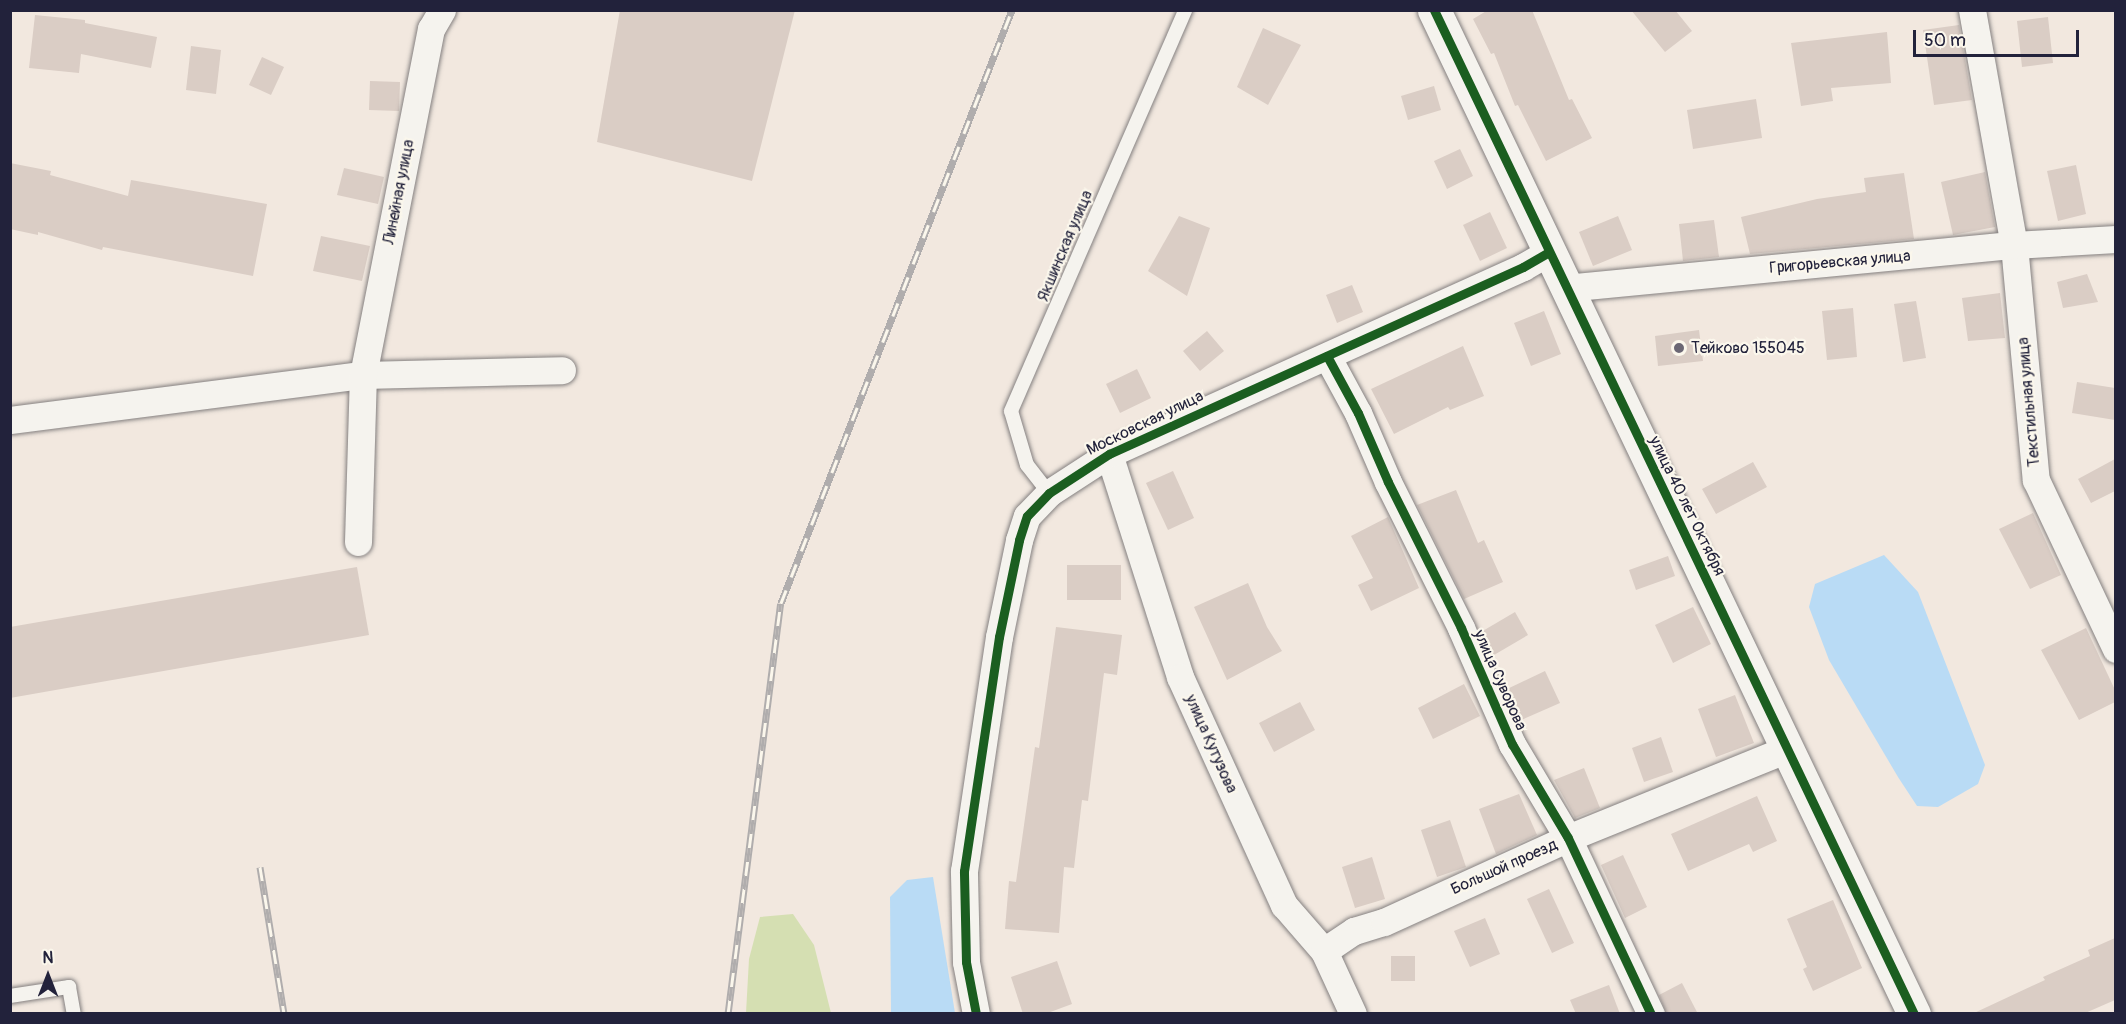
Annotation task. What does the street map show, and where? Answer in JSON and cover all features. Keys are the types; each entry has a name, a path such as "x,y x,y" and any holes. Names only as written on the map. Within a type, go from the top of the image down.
{"street":[{"name":"Линейная улица","path":"358,542 363,375 431,29 442,10"},
{"name":"улица 40 лет Октября","path":"1434,10 1914,1014"},
{"name":"Текстильная улица","path":"1974,22 2014,245 2036,480 2115,649"},
{"name":"Григорьевская улица","path":"1565,288 2014,245 2115,239"},
{"name":"Московская улица","path":"976,1014 966,962 964,871 999,637 1019,540 1027,516 1049,493 1109,454 1523,267 1549,252"},
{"name":"улица Суворова","path":"1327,356 1358,413 1388,482 1461,628 1512,744 1568,838 1651,1014"},
{"path":"10,420 363,375 562,370"},
{"name":"улица Кутузова","path":"1109,454 1180,677 1284,905 1324,951 1353,1014"},
{"name":"Большой проезд","path":"1324,951 1354,931 1384,922 1568,838 1787,749"}],"lane":[{"name":"Якшинская улица","path":"1049,493 1028,465 1011,411 1185,10"},
{"path":"10,996 69,987 74,1014"}],"green space":[{"path":"793,914 814,945 831,1013 746,1013 749,959 760,917"}],"water":[{"path":"1884,555 1918,592 1985,765 1978,784 1938,807 1917,806 1898,777 1829,660 1809,607 1815,584"},
{"path":"933,877 955,1013 891,1013 890,897 907,880"}],"building":[{"path":"620,10 795,10 752,181 597,142"},
{"path":"1488,10 1532,10 1569,100 1572,99 1592,138 1546,161 1518,105 1515,106 1494,53 1491,54 1473,19"},
{"path":"1631,10 1675,10 1692,31 1665,52"},
{"path":"35,15 85,20 85,23 157,37 151,68 81,54 79,73 29,68"},
{"path":"2048,17 2053,63 2022,67 2017,21"},
{"path":"1959,25 1972,100 1934,105 1923,30"},
{"path":"1263,28 1301,45 1268,105 1237,87"},
{"path":"1887,32 1891,83 1831,88 1833,101 1801,106 1791,43"},
{"path":"191,46 221,50 216,94 186,90"},
{"path":"262,57 284,67 271,95 249,85"},
{"path":"370,81 400,82 399,111 369,110"},
{"path":"1434,86 1441,110 1408,120 1401,96"},
{"path":"1756,99 1762,138 1693,149 1687,110"},
{"path":"1460,149 1473,176 1447,189 1434,161"},
{"path":"10,163 51,171 50,175 128,196 131,180 267,204 253,276 103,247 102,250 38,232 38,235 10,229"},
{"path":"2076,165 2086,214 2058,221 2047,171"},
{"path":"344,168 384,177 378,204 337,195"},
{"path":"1985,172 1995,227 1953,235 1941,182"},
{"path":"1904,173 1914,239 1750,254 1741,217 1817,199 1866,192 1864,178"},
{"path":"1490,212 1507,248 1480,261 1463,225"},
{"path":"1179,216 1210,228 1187,296 1148,271"},
{"path":"1618,216 1632,250 1593,266 1579,232"},
{"path":"1714,220 1719,257 1683,261 1679,224"},
{"path":"321,236 370,246 362,281 313,271"},
{"path":"2087,274 2098,302 2063,308 2057,282"},
{"path":"1352,285 1363,312 1337,323 1326,295"},
{"path":"2000,293 2005,338 1968,341 1962,298"},
{"path":"1916,301 1926,358 1903,362 1894,304"},
{"path":"1853,308 1857,357 1827,360 1822,311"},
{"path":"1544,311 1561,354 1531,366 1514,323"},
{"name":"Тейково 155045","path":"1699,330 1703,361 1658,366 1655,336"},
{"path":"1207,331 1224,351 1200,371 1183,351"},
{"path":"1463,346 1484,396 1450,410 1448,407 1394,434 1371,389"},
{"path":"1137,369 1151,398 1120,413 1106,384"},
{"path":"2077,382 2115,388 2115,420 2072,413"},
{"path":"2115,459 2115,491 2091,503 2078,479"},
{"path":"1753,462 1767,487 1716,514 1702,489"},
{"path":"1173,471 1194,518 1168,530 1146,483"},
{"path":"1456,490 1478,543 1484,540 1503,582 1464,599 1417,505"},
{"path":"2033,513 2061,575 2030,589 1999,529"},
{"path":"1388,517 1419,588 1371,611 1358,585 1373,578 1351,536"},
{"path":"1668,556 1675,576 1636,590 1629,570"},
{"path":"1067,565 1121,565 1121,600 1067,600"},
{"path":"357,567 369,635 10,698 10,627"},
{"path":"1248,583 1267,627 1282,651 1227,680 1194,607"},
{"path":"1693,607 1711,644 1673,663 1655,625"},
{"path":"1515,612 1528,635 1494,655 1481,632"},
{"path":"1056,627 1122,635 1117,675 1104,673 1088,801 1082,800 1074,868 1064,867 1059,933 1005,929 1009,881 1016,882 1035,747 1039,748"},
{"path":"2086,628 2115,690 2115,702 2079,720 2041,650"},
{"path":"1545,671 1560,703 1519,721 1505,690"},
{"path":"1464,684 1480,716 1433,739 1418,708"},
{"path":"1735,695 1754,743 1716,757 1698,709"},
{"path":"1300,702 1315,730 1274,752 1259,723"},
{"path":"1661,737 1673,772 1644,782 1632,748"},
{"path":"1584,768 1600,808 1575,818 1554,780"},
{"path":"1519,794 1537,835 1496,854 1479,809"},
{"path":"1757,796 1777,841 1753,852 1749,844 1688,871 1671,834"},
{"path":"1450,820 1466,867 1437,877 1421,830"},
{"path":"1623,855 1647,907 1625,918 1601,865"},
{"path":"1372,857 1385,899 1355,908 1342,867"},
{"path":"1549,889 1574,943 1552,953 1527,899"},
{"path":"1833,900 1862,968 1813,991 1803,969 1807,967 1787,919"},
{"path":"1485,918 1500,954 1470,967 1454,931"},
{"path":"2115,938 2115,1000 2083,1014 1972,1014 2045,980 2043,977 2090,956 2088,950"},
{"path":"1391,956 1415,956 1415,981 1391,981"},
{"path":"1057,961 1072,1004 1045,1014 1023,1014 1011,977"},
{"path":"1682,983 1698,1014 1666,1014 1659,995"},
{"path":"1609,985 1620,1014 1576,1014 1570,1000"}],"railway":[{"path":"728,1014 781,603 1012,10"},
{"path":"260,867 284,1014"}],"cycle path":[{"path":"1434,10 1914,1014"},
{"path":"976,1014 966,962 964,871 999,637 1019,540 1027,516 1049,493 1109,454 1523,267 1549,252"},
{"path":"1327,356 1358,413 1388,482 1461,628 1512,744 1568,838 1651,1014"}],"place":[{"name":"Тейково 155045","path":"1679,348"}]}
